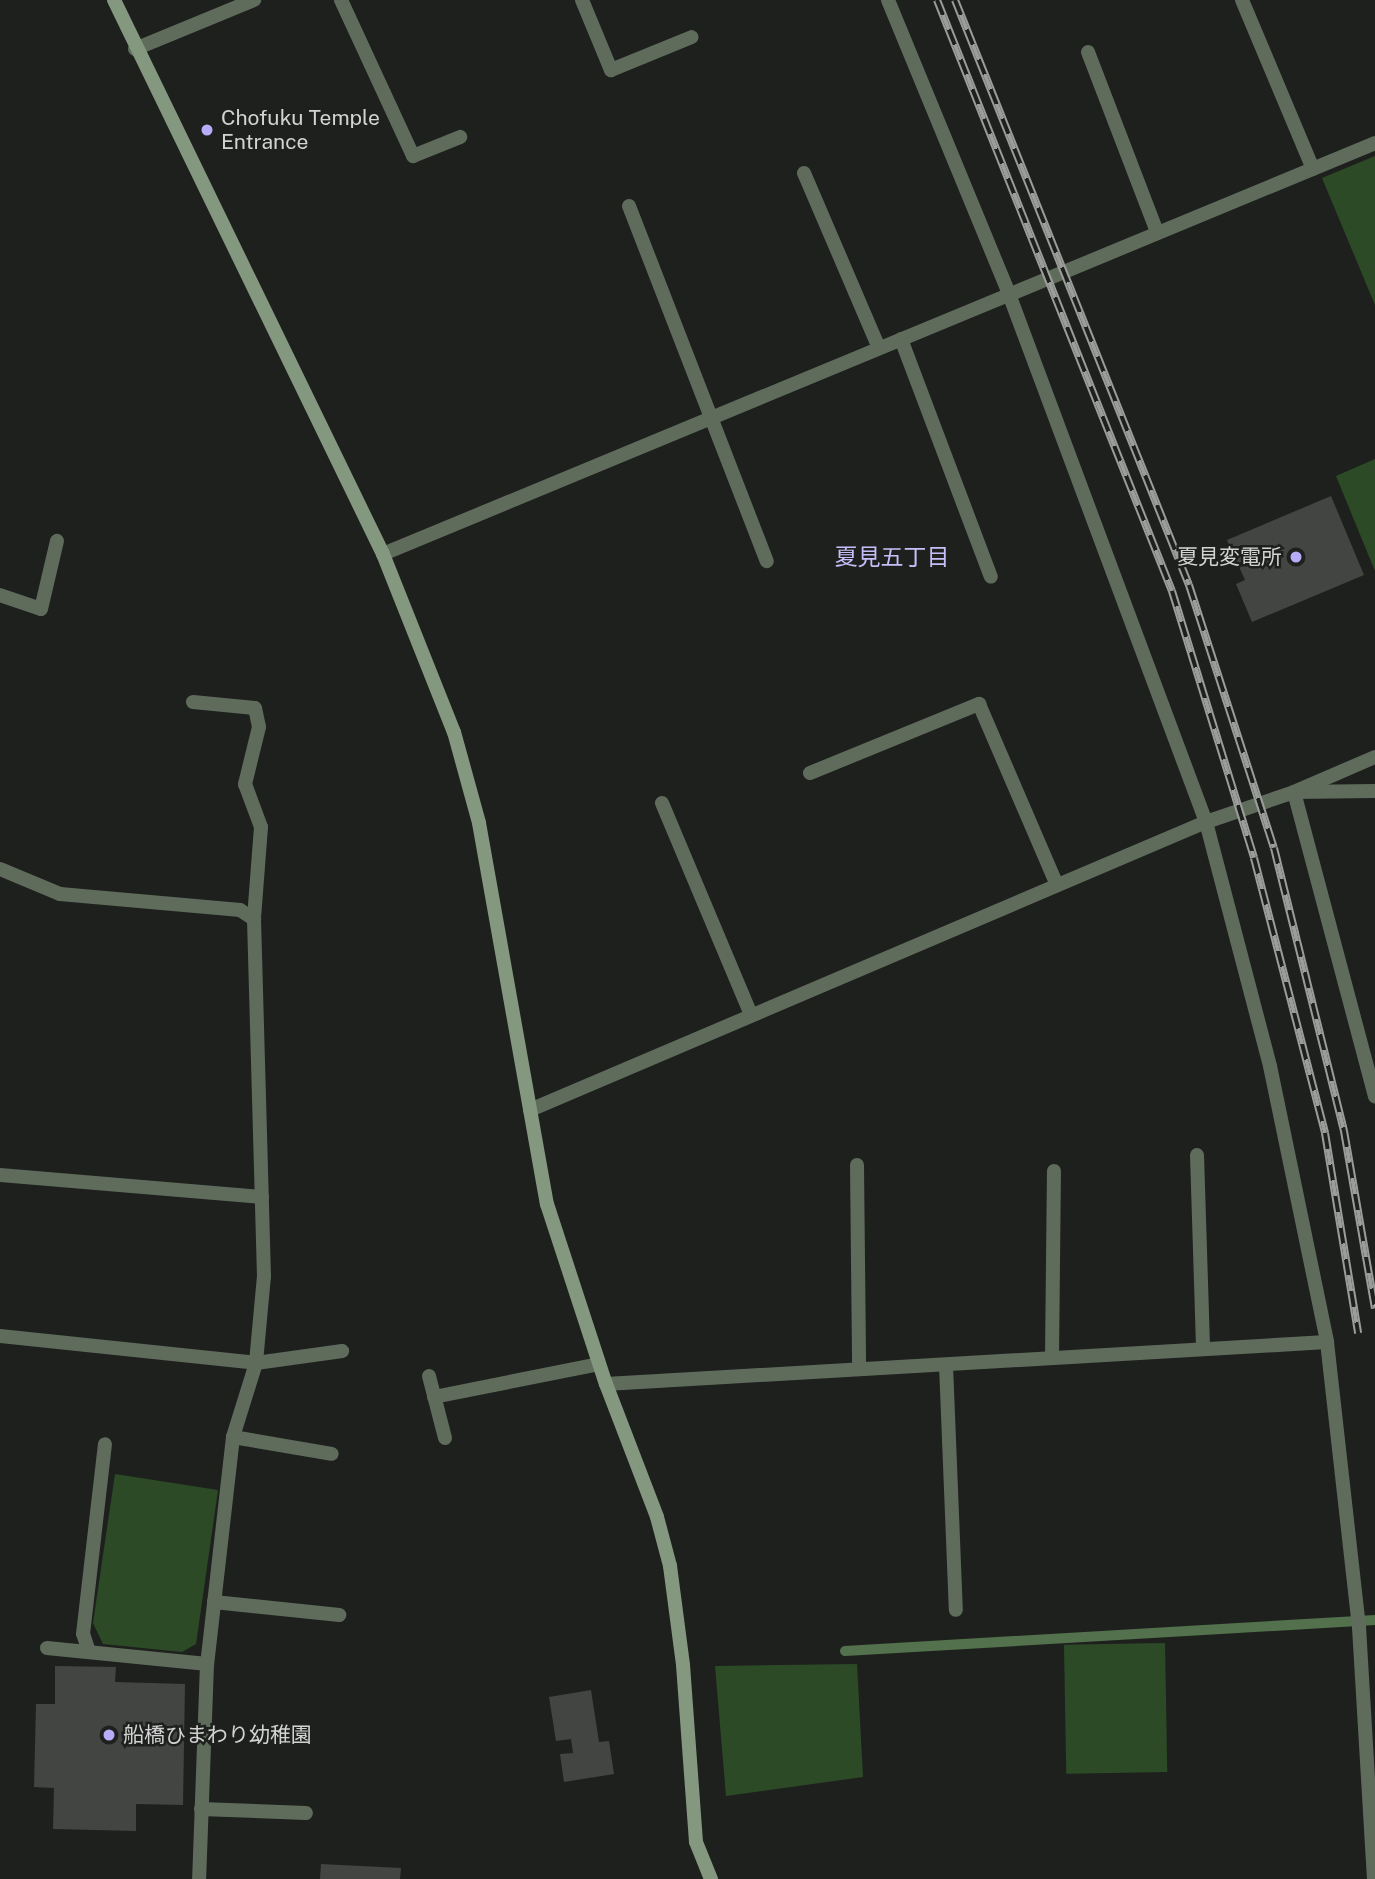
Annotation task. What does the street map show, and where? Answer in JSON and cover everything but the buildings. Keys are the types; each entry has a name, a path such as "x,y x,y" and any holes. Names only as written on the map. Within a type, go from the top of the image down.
{"street":[{"path":"114,0 135,49 383,554 466,773 547,1204 606,1384 657,1517 670,1566 682,1652 696,1842 711,1879"},
{"path":"135,49 254,0"},
{"path":"341,0 413,156 460,136"},
{"path":"582,0 611,70 692,37"},
{"path":"888,0 1009,294 1206,822 1270,1066 1328,1342 1359,1627 1374,1879"},
{"path":"1242,0 1314,169"},
{"path":"1087,52 1157,232"},
{"path":"383,554 1375,143"},
{"path":"804,173 879,348"},
{"path":"629,206 767,561"},
{"path":"901,339 991,577"},
{"path":"0,595 41,609 57,541"},
{"path":"193,702 255,708 259,727 245,784 261,827 254,919 264,1276 256,1363 233,1437 207,1664 199,1879"},
{"path":"810,773 979,704 1057,886"},
{"path":"530,1110 1206,822 1294,792 1375,757"},
{"path":"1294,792 1375,791"},
{"path":"1294,792 1375,1097"},
{"path":"663,803 751,1015"},
{"path":"0,869 60,894 240,910 254,919"},
{"path":"1197,1155 1203,1349"},
{"path":"857,1165 859,1370"},
{"path":"1052,1358 1054,1171"},
{"path":"0,1175 262,1198"},
{"path":"0,1336 256,1363 342,1351"},
{"path":"606,1384 1328,1342"},
{"path":"434,1397 599,1364"},
{"path":"946,1365 956,1610"},
{"path":"429,1376 445,1438"},
{"path":"233,1437 332,1454"},
{"path":"89,1652 83,1634 105,1444"},
{"path":"214,1602 340,1615"},
{"path":"47,1648 207,1664"},
{"path":"201,1809 306,1813"}],"green space":[{"path":"1375,156 1375,305 1322,178"},
{"path":"1375,459 1375,571 1336,476"},
{"path":"115,1474 218,1490 196,1644 182,1652 103,1644 93,1623"},
{"path":"1165,1643 1167,1772 1066,1774 1064,1645"},
{"path":"857,1664 863,1777 726,1796 715,1666"}],"waterway":[{"path":"845,1651 1375,1620"}],"railway":[{"path":"937,0 1172,591 1254,858 1325,1133 1358,1333"},
{"path":"955,0 1189,585 1274,848 1344,1131 1375,1308"}],"place":[{"name":"Chofuku Temple Entrance","path":"207,130"},
{"name":"夏見変電所","path":"1296,557"},
{"name":"船橋ひまわり幼稚園","path":"109,1735"}],"district":[{"name":"夏見五丁目","path":"892,557"}]}
